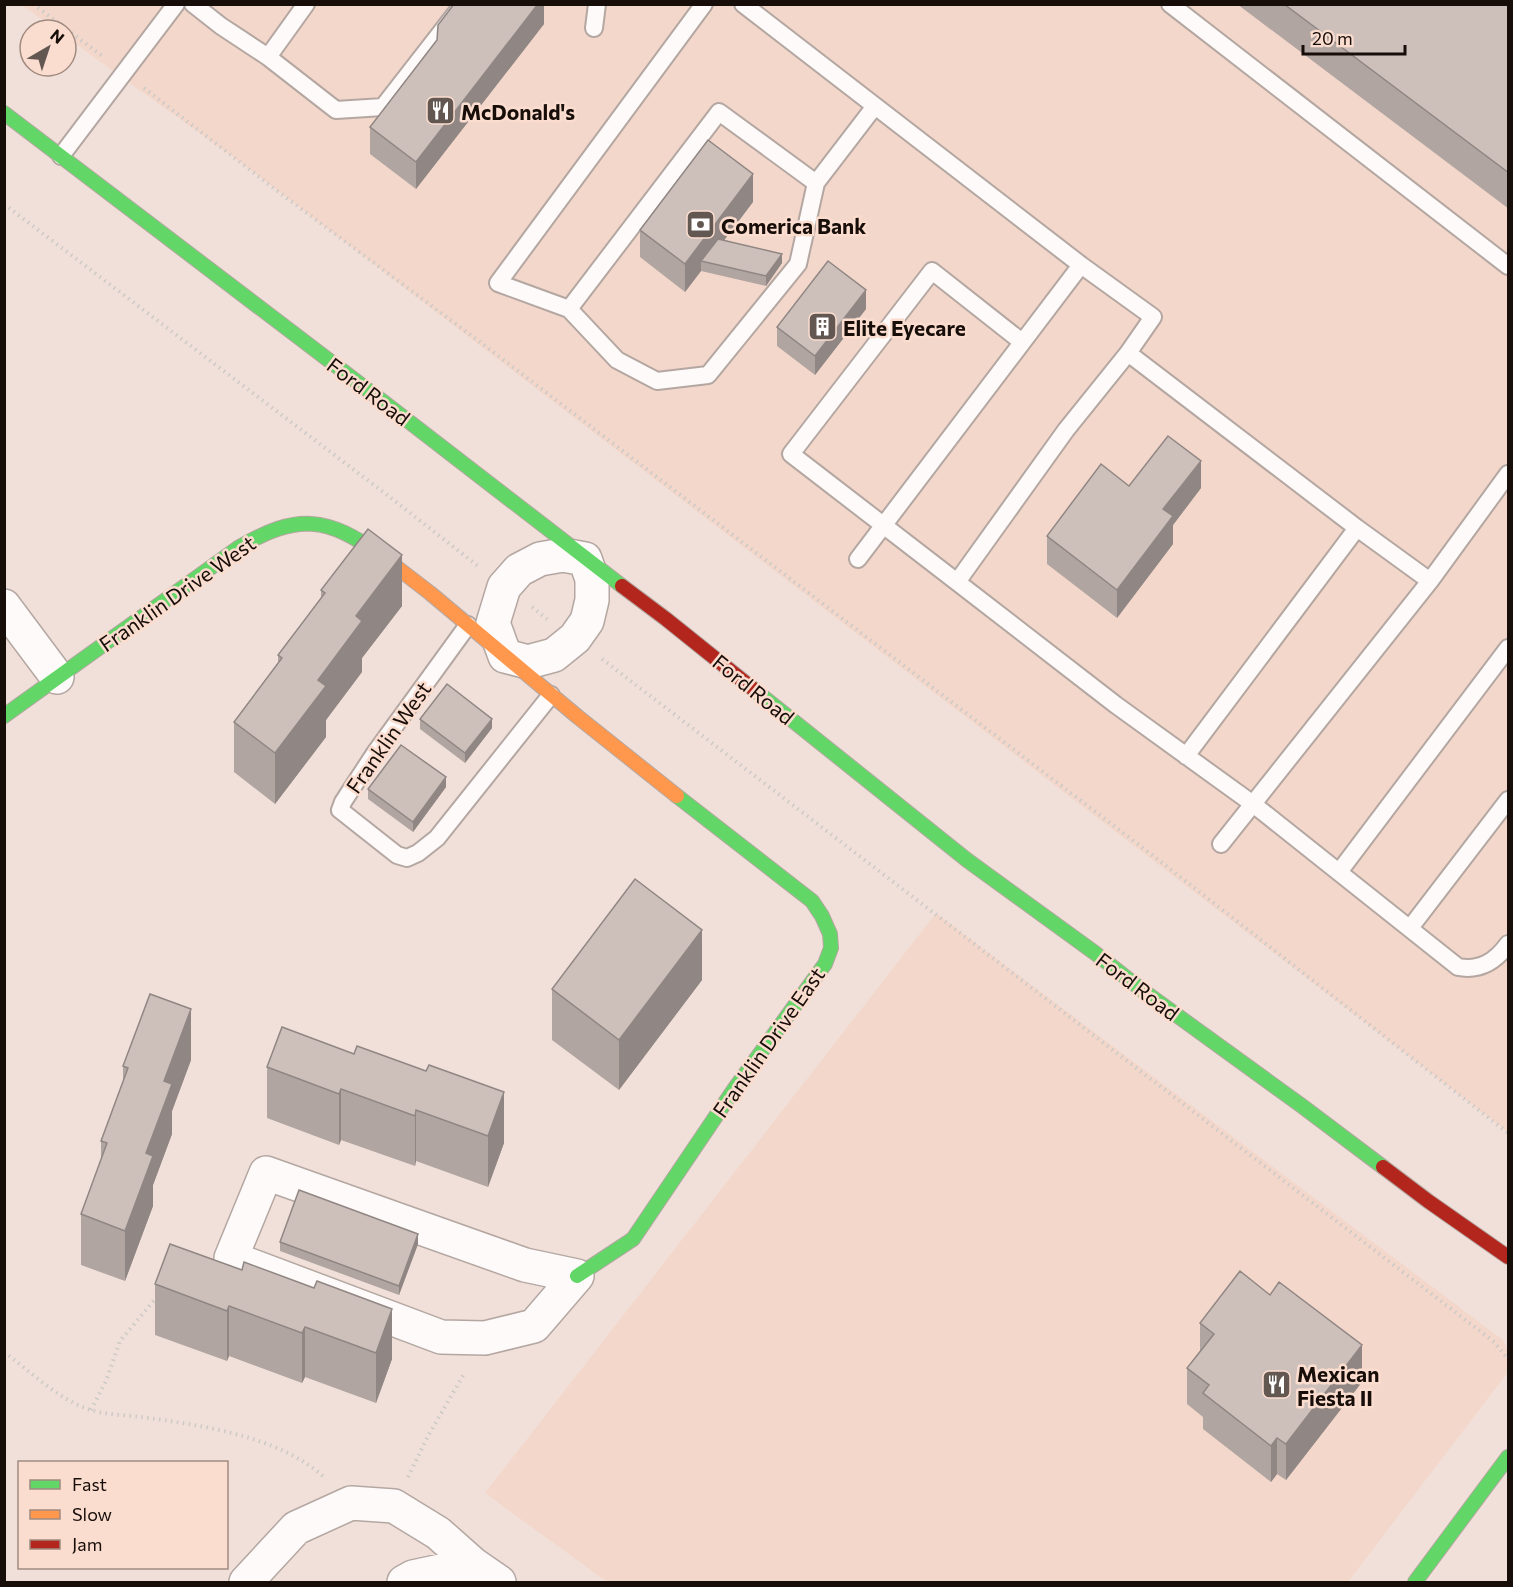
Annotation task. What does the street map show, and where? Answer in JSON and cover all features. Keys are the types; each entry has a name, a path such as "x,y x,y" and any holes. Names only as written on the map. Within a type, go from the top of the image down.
{"main road":[{"name":"Ford Road","path":"4,113 666,619 967,860 1428,1201 1509,1257"},
{"name":"Franklin Drive West","path":"4,716 238,548 264,532 308,523 323,525 350,535 404,573 505,656"},
{"name":"Franklin Drive East","path":"505,656 812,901 822,915 831,945 825,964 735,1088 633,1239 577,1276"},
{"path":"1415,1582 1509,1457"}],"street":[{"path":"563,555 585,559 592,579 592,600 587,621 575,638 554,655 528,662 505,656 493,623 504,587 519,570 540,559 563,555"},
{"path":"4,606 57,677"},
{"name":"Franklin Drive East","path":"266,1173 525,1265 577,1276 534,1326 484,1338 441,1337 231,1258 266,1173"},
{"path":"246,1582 296,1528 351,1503 394,1506 438,1533 473,1564 499,1582"},
{"path":"405,1582 413,1577 473,1564"}],"lane":[{"path":"61,156 176,4"},
{"path":"193,4 221,26 268,57 336,110 383,107 463,4"},
{"path":"268,57 306,4"},
{"path":"594,28 597,4"},
{"path":"704,4 498,283 569,309 617,360 657,381 708,375 798,264 816,183 875,106"},
{"path":"743,4 1081,265 1153,317 1128,353 1066,430 957,582"},
{"path":"1170,4 1509,266"},
{"path":"569,309 719,112 816,183"},
{"path":"858,560 1081,265"},
{"path":"1022,342 932,271 791,454 1186,756 1253,804 1458,967 1471,969 1482,966 1509,944"},
{"path":"1128,353 1430,582"},
{"path":"1221,844 1430,582 1509,474"},
{"path":"1186,756 1357,528"},
{"name":"Franklin West","path":"468,625 375,753 342,802 340,810 396,855 406,858 418,853 436,838 551,695"},
{"path":"1339,872 1509,648"},
{"path":"1410,928 1509,800"}],"path":[{"path":"33,4 110,62"},
{"path":"147,90 1156,858 1509,1133"},
{"path":"1024,983 1493,1341 1509,1359"},
{"path":"91,1410 106,1381 120,1341 157,1298"},
{"path":"394,1506 428,1436 484,1338"},
{"path":"4,1352 63,1397 91,1410 185,1423 241,1436 289,1453 320,1474 351,1503"}],"shaded area":[{"path":"22,5 1508,5 1508,1132 248,168 78,46 78,18 40,18"},
{"path":"936,913 1503,1340 1508,1351 1508,1372 1348,1582 607,1582 485,1493"}],"building":[{"name":"McDonald's","path":"454,4 538,4 416,162 370,127 437,40 438,25"},
{"path":"1284,4 1509,4 1509,173"},
{"path":"708,140 753,174 685,264 640,230"},
{"path":"718,239 782,254 766,276 701,261"},
{"name":"Elite Eyecare","path":"828,261 866,290 815,356 777,327"},
{"path":"1168,436 1201,461 1163,509 1173,516 1117,590 1047,536 1101,464 1129,486"},
{"path":"368,529 402,555 356,616 362,621 318,680 326,686 275,753 234,722 282,658 278,655 325,593 321,590"},
{"path":"447,684 492,719 465,753 420,719"},
{"path":"401,745 446,777 413,822 368,789"},
{"path":"635,879 702,930 619,1040 552,989"},
{"path":"150,994 191,1009 164,1081 172,1084 146,1153 153,1156 125,1231 81,1214 107,1143 101,1141 128,1068 123,1066"},
{"path":"282,1027 354,1054 357,1046 426,1071 429,1065 504,1092 488,1136 416,1110 415,1116 341,1089 339,1094 267,1067"},
{"path":"299,1190 418,1234 399,1286 280,1242"},
{"path":"170,1244 242,1270 244,1262 314,1288 317,1281 392,1309 376,1353 305,1327 302,1333 229,1306 227,1311 155,1284"},
{"path":"1240,1271 1270,1295 1279,1282 1362,1345 1286,1444 1277,1438 1271,1446 1203,1393 1209,1385 1187,1368 1214,1334 1200,1323"}],"traffic: fast":[{"path":"4,113 622,586"},
{"path":"4,716 238,548 259,537 278,529 312,524 345,533 382,556"},
{"path":"752,688 967,860 1383,1167"},
{"path":"577,1276 633,1239 735,1088 825,964 831,948 830,934 812,901 677,796"},
{"path":"1415,1582 1508,1457"}],"traffic: slow":[{"path":"382,556 677,796"}],"traffic: jam":[{"path":"622,586 752,688"},
{"path":"1383,1167 1508,1257"}],"place":[{"name":"McDonald's","path":"440,111"},
{"name":"Comerica Bank","path":"700,225"},
{"name":"Elite Eyecare","path":"822,327"},
{"name":"Mexican Fiesta II","path":"1276,1385"}]}
